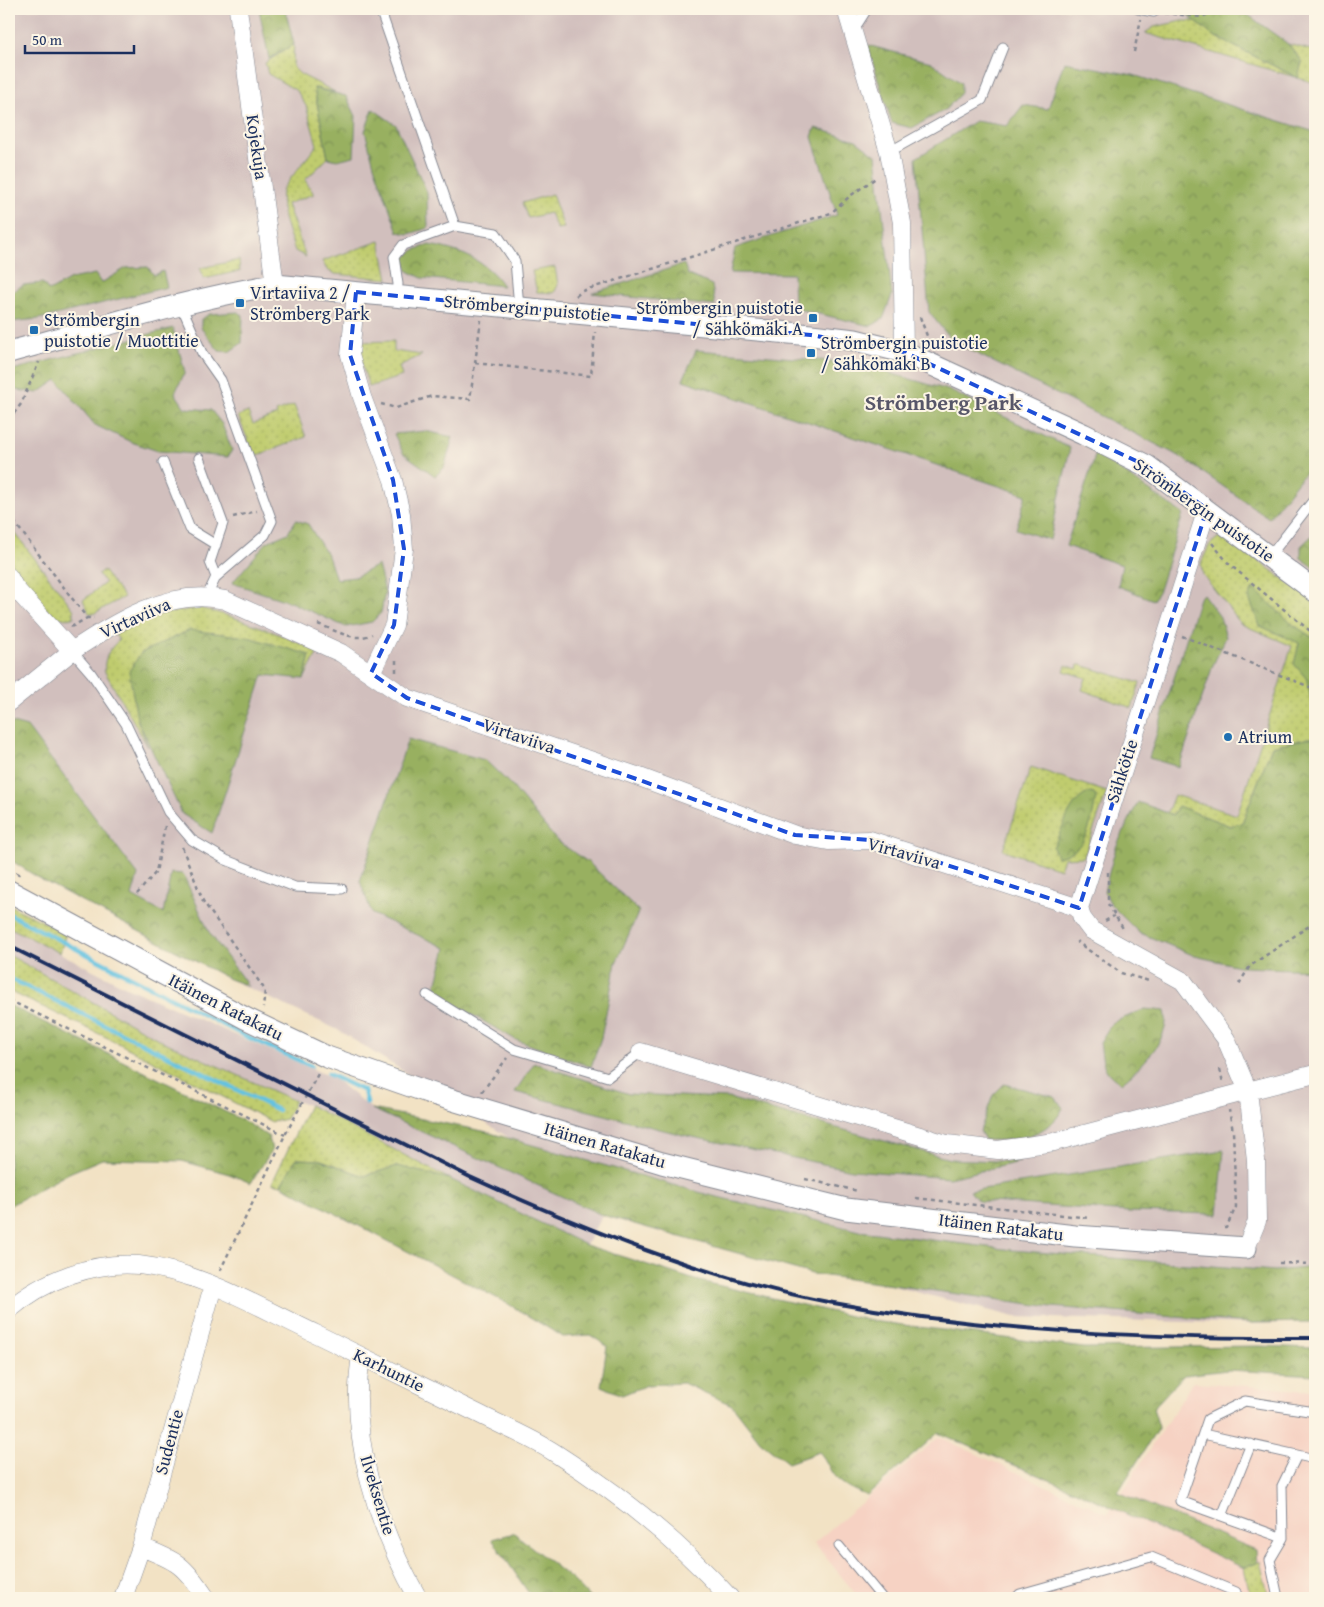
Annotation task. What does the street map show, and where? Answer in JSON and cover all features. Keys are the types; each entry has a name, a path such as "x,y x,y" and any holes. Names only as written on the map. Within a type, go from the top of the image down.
{"street":[{"name":"Kojekuja","path":"238,9 275,285"},
{"path":"846,9 889,152 902,223 904,352"},
{"name":"Strömbergin puistotie","path":"9,352 240,290 275,285 855,340 904,352 1083,434 1147,466 1315,590"},
{"path":"356,292 350,355 366,408 393,480 401,514 404,549 394,625 371,672"},
{"name":"Sähkötie","path":"1079,908 1207,509"},
{"path":"9,577 15,588 72,651"},
{"name":"Virtaviiva","path":"9,702 72,651 109,627 151,607 177,599 207,596 225,600 316,640 371,672 407,698 634,775 795,835 828,840 870,840 1079,908"},
{"name":"Itäinen Ratakatu","path":"9,891 245,1018 327,1057 436,1095 662,1163 846,1209 1076,1236 1246,1248"},
{"path":"1079,908 1082,918 1091,930 1183,981 1226,1039 1248,1091 1256,1160 1257,1221 1246,1248"},
{"path":"641,1052 947,1144 998,1150 1054,1142 1315,1074"},
{"name":"Karhuntie","path":"9,1310 43,1286 78,1272 114,1265 138,1265 182,1272 361,1356 553,1451 638,1510 699,1564 730,1598"},
{"name":"Sudentie","path":"123,1598 140,1547 213,1286"},
{"name":"Ilveksentie","path":"361,1356 357,1380 360,1421 373,1494 396,1554 418,1598"},
{"path":"140,1547 168,1558 189,1572 206,1598"}],"lane":[{"path":"380,9 455,226"},
{"path":"852,31 867,9"},
{"path":"1140,9 1154,12"},
{"path":"889,152 982,100 1002,47"},
{"path":"397,296 398,284 394,256 403,244 455,226 496,233 515,261 520,296 519,307"},
{"path":"181,305 202,353 221,380 272,520 265,535 216,577 207,596"},
{"path":"199,458 223,523 210,562 216,577"},
{"path":"163,462 190,529 216,545"},
{"path":"1270,556 1315,498"},
{"path":"72,651 91,673 126,724 168,812 192,840 226,860 295,887 342,889"},
{"path":"427,995 514,1049 608,1077 641,1052"},
{"path":"1283,1538 1180,1501 1208,1419 1245,1402 1315,1412"},
{"path":"1203,1434 1315,1459"},
{"path":"1222,1516 1251,1444"},
{"path":"1278,1598 1270,1560 1283,1538 1282,1486 1297,1455"},
{"path":"839,1546 882,1598"},
{"path":"1016,1598 1020,1594 1151,1557 1236,1592"}],"path":[{"path":"1134,52 1140,9"},
{"path":"1154,12 1200,17 1214,12 1214,9"},
{"path":"570,300 582,291 831,213 874,180 892,171"},
{"path":"919,308 920,317 930,344"},
{"path":"366,408 386,403 396,408 432,396 470,399 482,317"},
{"path":"475,363 591,376 596,328"},
{"path":"9,420 22,404 41,356"},
{"path":"238,516 255,511"},
{"path":"1201,530 1229,564 1315,635"},
{"path":"1168,630 1315,689"},
{"path":"137,894 156,872 168,812"},
{"path":"179,839 203,901 264,990 262,1007 271,1012"},
{"path":"1108,866 1108,904 1127,933"},
{"path":"1240,984 1250,966 1315,922"},
{"path":"9,1000 285,1135"},
{"path":"479,1096 514,1049"},
{"path":"213,1286 285,1135 327,1057"},
{"path":"1279,1262 1315,1264"}],"highlighted area":[{"path":"356,292 811,335 904,352 1147,466 1207,509 1079,908 870,840 795,835 407,698 371,673 394,625 404,549 393,480 350,355"}],"shaded area":[{"path":"9,9 1315,9 1315,1322 1255,1324 1015,1317 644,1223 338,1030 229,979 40,879 9,859"},
{"path":"9,927 128,988 333,1078 372,1109 602,1215 586,1245 450,1179 309,1105 295,1101 160,1040 9,955"},
{"path":"1193,1382 1315,1391 1315,1598 859,1598 814,1543 939,1437 1108,1514"}],"green space":[{"path":"259,9 285,9 294,44 269,59"},
{"path":"1180,9 1240,9 1288,44 1302,61 1298,78 1212,35"},
{"path":"1182,21 1195,21 1212,35 1298,78 1145,33 1154,27"},
{"path":"294,44 293,67 300,74 335,92 314,88 328,158 305,180 314,194 287,204 306,257 295,251 284,220 282,195 283,188 317,145 306,106 297,91 268,74 265,63"},
{"path":"1288,44 1315,51 1315,83 1298,78 1302,61"},
{"path":"867,45 931,62 961,83 961,93 945,110 912,128 892,123"},
{"path":"1064,62 1133,75 1315,132 1315,460 1269,518 1179,456 952,341 929,312 916,158 975,121 1007,126 1023,105 1048,109"},
{"path":"314,88 346,96 356,116 354,156 337,160 328,158"},
{"path":"373,109 396,125 427,192 428,228 409,234 398,232 374,165 365,131"},
{"path":"815,128 856,140 876,155 892,295 883,319 871,326 794,308 793,274 730,273 735,248 837,215 812,137"},
{"path":"552,194 564,228 557,229 550,213 528,218 522,203"},
{"path":"380,241 388,279 335,274 327,270 322,261"},
{"path":"429,245 461,253 471,258 489,269 503,286 422,278 408,271 404,258 414,250"},
{"path":"239,260 240,271 204,279 200,268"},
{"path":"684,264 688,275 712,285 715,306 592,293"},
{"path":"148,267 154,275 163,271 167,287 39,319 9,322 9,294 23,285 43,283 49,291 71,279 95,274 101,283 126,268"},
{"path":"555,267 558,285 554,293 537,292 532,271"},
{"path":"238,312 243,315 242,343 229,352 219,351 201,328 201,319 210,314"},
{"path":"173,328 185,372 175,393 185,408 211,410 222,424 232,450 228,457 158,451 131,442 95,425 57,380 38,393 9,389 9,371"},
{"path":"394,341 394,351 422,355 399,366 402,376 369,387 358,353 358,342"},
{"path":"696,350 855,363 948,390 1070,448 1050,540 1016,529 1026,495 683,380"},
{"path":"294,405 306,437 258,455 253,453 238,416 248,412 253,424 277,415 276,412"},
{"path":"425,431 453,437 444,468 435,476 403,453 394,434"},
{"path":"1096,453 1183,514 1159,590 1153,600 1118,586 1122,565 1066,546"},
{"path":"296,520 308,524 328,556 336,579 355,577 378,565 385,592 381,613 372,622 346,627 290,602 232,583 267,542 288,533"},
{"path":"9,525 74,610 74,617 65,619 56,616 46,609 20,578 9,556"},
{"path":"1315,533 1315,568 1301,558 1301,546"},
{"path":"1219,537 1231,540 1315,603 1315,737 1272,746 1242,823 1230,826 1178,807 1173,815 1167,813 1174,795 1237,815 1292,646 1241,624 1203,575 1201,563 1210,544"},
{"path":"103,570 124,597 93,614 89,613 83,600 105,583 98,574"},
{"path":"1253,588 1292,624 1315,639 1315,705 1312,703 1306,678 1294,664 1299,643 1260,626 1249,598"},
{"path":"1203,594 1220,617 1226,637 1213,665 1179,767 1149,758 1199,598"},
{"path":"199,608 230,616 260,627 318,652 304,679 310,655 137,719 148,747 105,672 108,654 119,640 114,634 161,614"},
{"path":"190,630 248,637 310,655 304,679 263,675 212,833 182,814 137,719 129,671 141,653"},
{"path":"1066,665 1077,669 1078,665 1081,665 1140,683 1132,708 1082,690 1086,678 1064,671"},
{"path":"9,722 27,727 138,875 132,896 163,913 171,873 183,874 209,932 248,986 229,979 40,879 9,859"},
{"path":"1315,737 1315,970 1243,967 1195,956 1138,932 1112,906 1104,891 1116,847 1138,802 1173,815 1178,806 1230,826 1242,823 1272,746"},
{"path":"408,739 485,760 512,786 557,841 588,862 639,911 616,963 601,1038 591,1067 516,1040 434,993 446,948 372,914 360,881"},
{"path":"1031,767 1107,792 1084,857 1064,858 1060,869 1003,850"},
{"path":"1091,792 1096,796 1090,826 1086,835 1075,849 1057,857 1053,847 1072,807 1077,801"},
{"path":"9,905 66,933 60,953 9,927"},
{"path":"9,955 160,1040 295,1101 286,1119 272,1122 110,1039 9,991"},
{"path":"9,1005 246,1122 269,1137 272,1150 251,1183 229,1174 182,1161 102,1159 69,1173 9,1206"},
{"path":"1145,1009 1165,1011 1164,1031 1160,1041 1145,1061 1121,1083 1110,1075 1104,1066 1100,1042 1112,1023"},
{"path":"534,1063 629,1094 728,1098 950,1159 1020,1162 949,1178 852,1170 683,1135 515,1092"},
{"path":"1004,1084 1055,1097 1063,1108 1049,1125 1040,1131 1007,1140 985,1140 980,1131 993,1095"},
{"path":"309,1105 450,1179 397,1167 364,1176 321,1160 296,1159 281,1185 272,1183"},
{"path":"372,1109 483,1131 709,1195 860,1231 1012,1250 1275,1271 1315,1267 1315,1322 1250,1323 1052,1307 812,1274 602,1215"},
{"path":"1224,1150 1218,1214 1129,1212 978,1201 970,1191"},
{"path":"296,1159 321,1160 364,1176 397,1166 450,1179 586,1245 695,1280 872,1321 1084,1348 1259,1346 1315,1348 1315,1375 1228,1370 1184,1375 1153,1408 1159,1427 1118,1492 1256,1550 1257,1563 1244,1568 1078,1492 938,1433 867,1496 839,1481 819,1452 788,1463 760,1441 732,1405 683,1383 647,1385 622,1395 601,1386 607,1346 590,1335 563,1337 510,1305 281,1185"},
{"path":"514,1533 574,1581 590,1598 532,1598 492,1539"},
{"path":"1260,1561 1269,1598 1251,1598 1244,1568"}],"waterway":[{"path":"9,914 243,1035 311,1066"},
{"path":"9,978 278,1110"},
{"path":"328,1074 364,1091 367,1103"}],"railway":[{"path":"9,946 470,1177 601,1233 691,1266 737,1280 828,1302 888,1312 1010,1327 1132,1335 1315,1338"}],"place":[{"name":"Virtaviiva 2 / Strömberg Park","path":"240,303"},
{"name":"Strömbergin puistotie / Sähkömäki A","path":"813,318"},
{"name":"Strömbergin puistotie / Muottitie","path":"34,330"},
{"name":"Strömbergin puistotie / Sähkömäki B","path":"811,353"},
{"name":"Atrium","path":"1228,737"}],"district":[{"name":"Strömberg Park","path":"943,402"}]}
